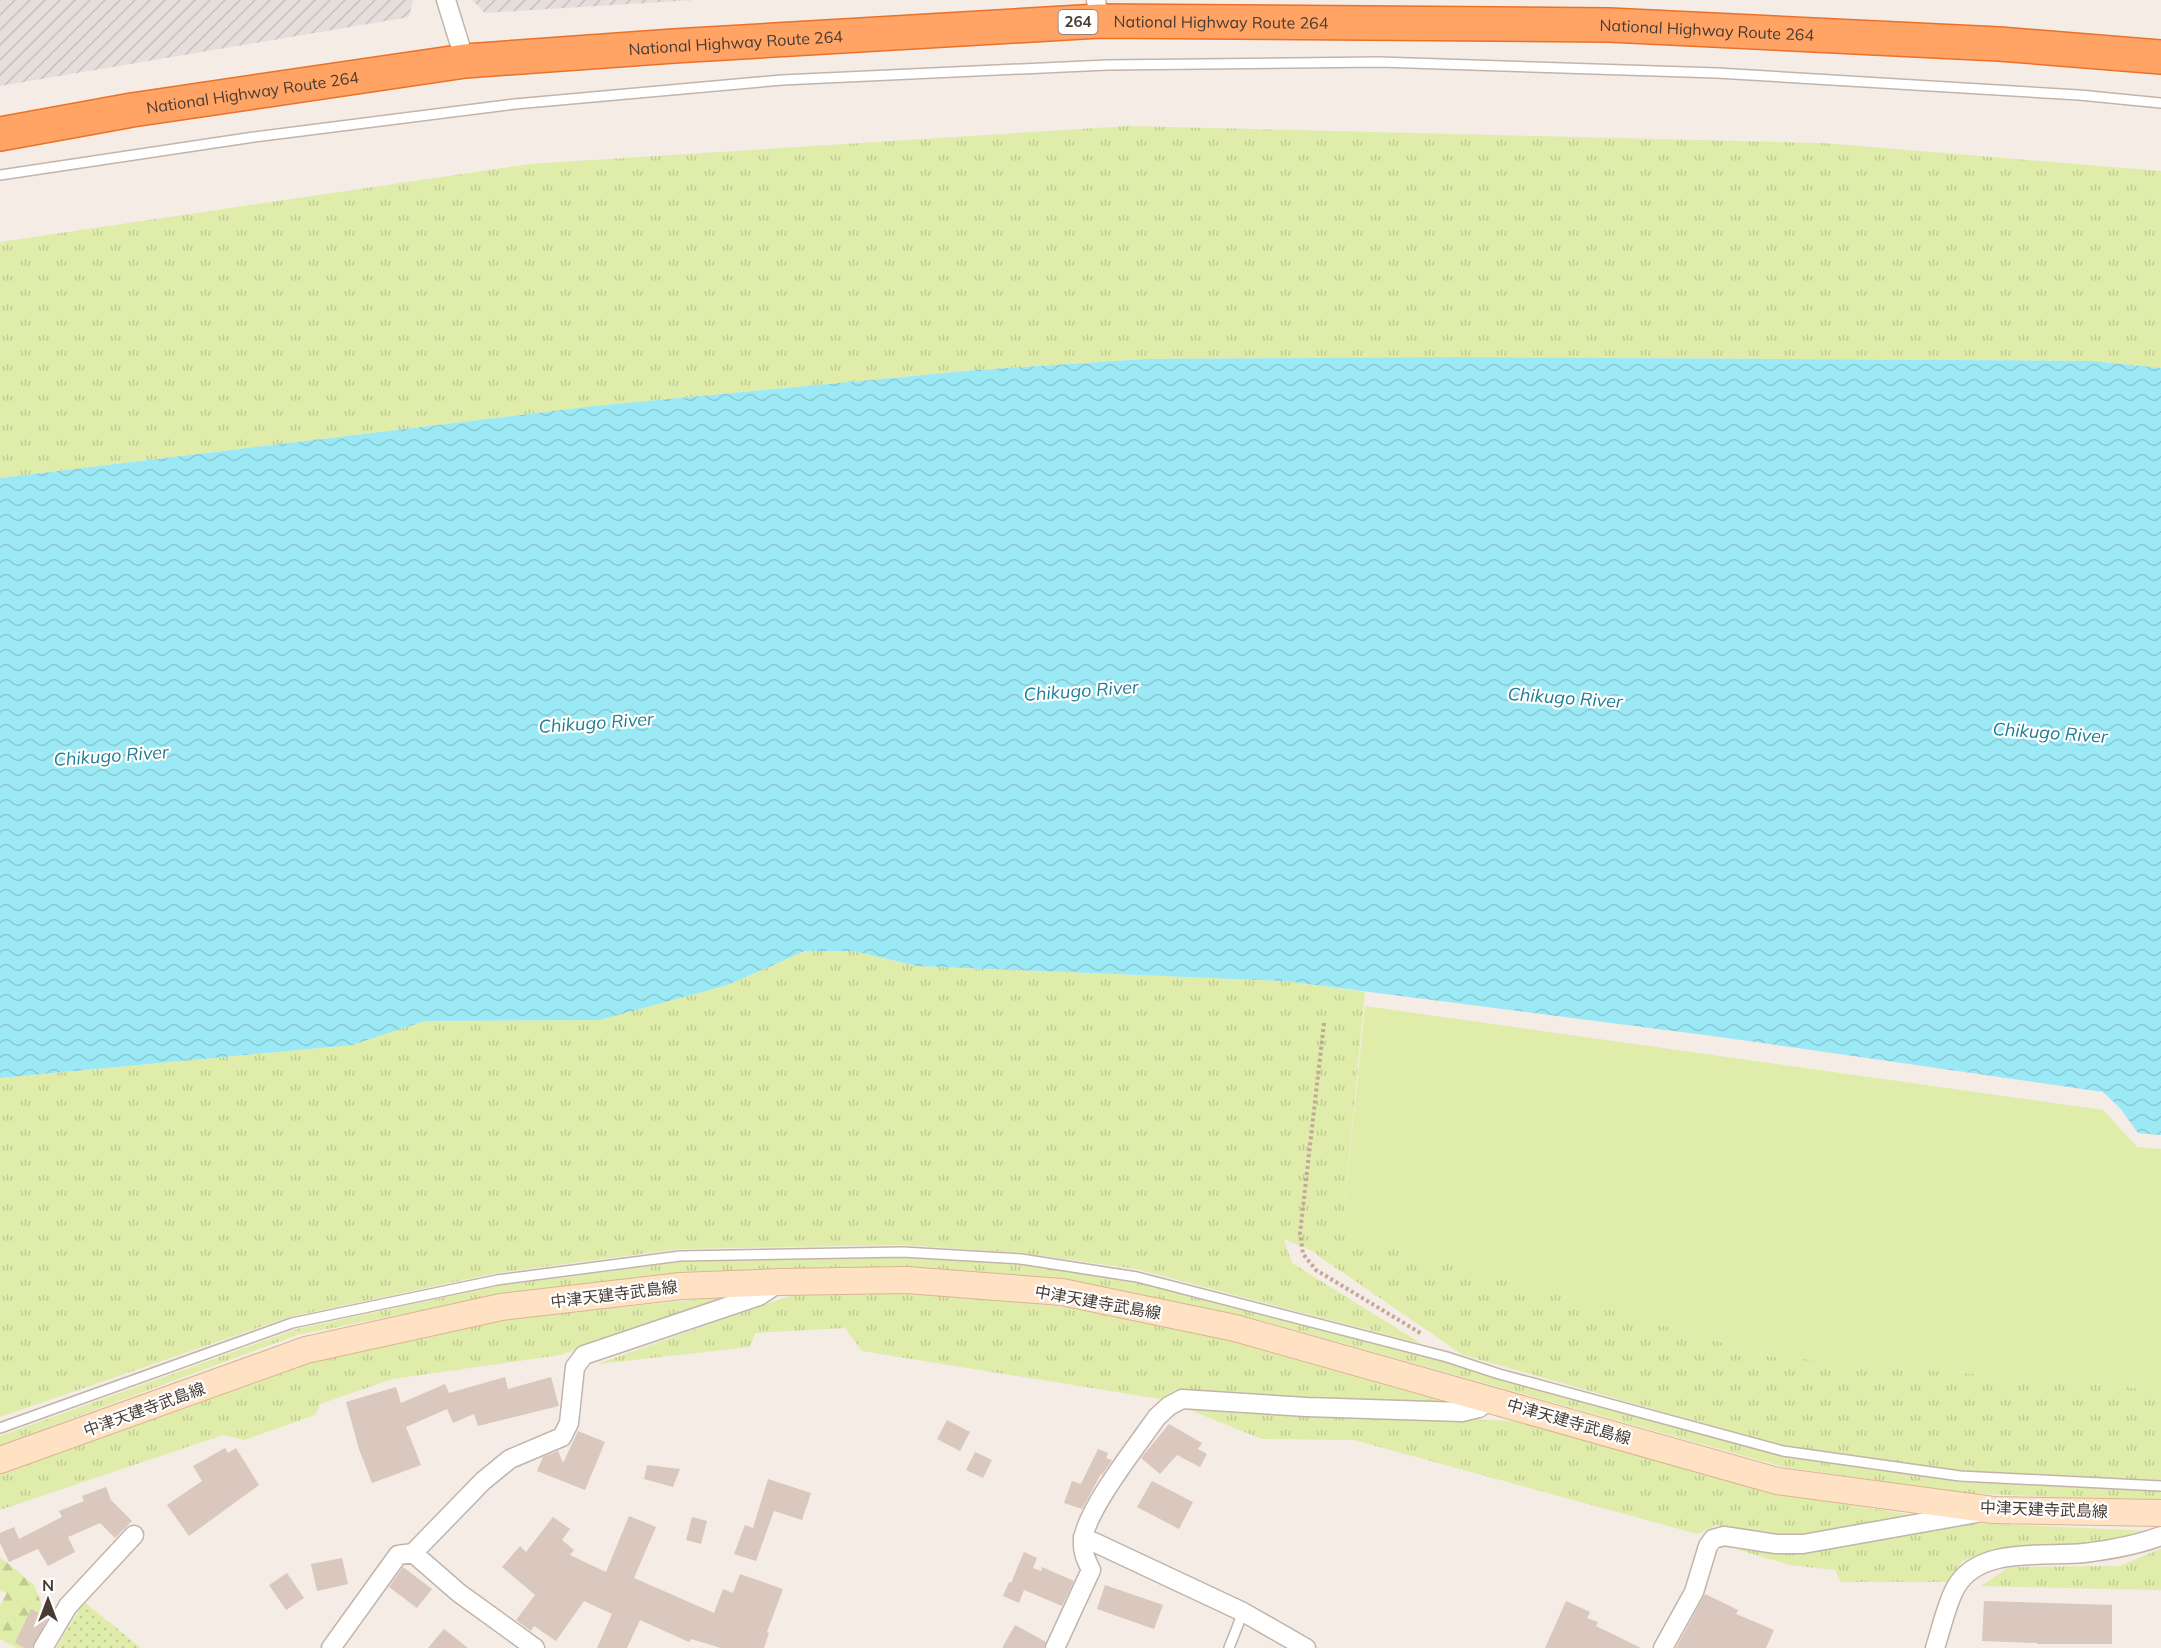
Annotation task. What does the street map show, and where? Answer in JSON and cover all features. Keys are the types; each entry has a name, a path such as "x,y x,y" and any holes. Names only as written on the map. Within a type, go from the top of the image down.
{"highway":[{"name":"National Highway Route 264","path":"0,134 132,110 465,61 686,45 1097,10 1609,25 1999,44 2161,57"}],"main road":[{"name":"中津天建寺武島線","path":"0,1460 306,1350 501,1307 681,1286 907,1280 1062,1292 1235,1328 1777,1480 1993,1510 2161,1513"}],"street":[{"path":"446,0 465,61"},
{"path":"331,1648 398,1555 413,1553 483,1480 510,1459 562,1437 569,1423 575,1367 584,1355 759,1296 780,1282"},
{"path":"1055,1648 1091,1570 1083,1553 1083,1537 1095,1507 1157,1417 1169,1406 1182,1399 1306,1407 1462,1412 1479,1408 1491,1398"},
{"path":"1663,1648 1694,1592 1708,1546 1713,1539 1724,1536 1776,1544 1803,1544 1993,1510"},
{"path":"43,1648 68,1606 134,1535"},
{"path":"1935,1648 1956,1586 1971,1570 1986,1561 2014,1556 2085,1553 2148,1541 2161,1536"},
{"path":"1083,1537 1243,1612 1305,1648"},
{"path":"413,1553 459,1593 536,1648"}],"lane":[{"path":"0,176 254,136 515,104 782,80 1107,65 1378,62 1706,72 2079,95 2161,103"},
{"path":"0,1428 292,1323 496,1280 680,1256 903,1252 1021,1259 1137,1277 1447,1357 1498,1374 1783,1450 1959,1476 2161,1486"},
{"path":"1229,1648 1243,1612"}],"path":[{"path":"1324,1023 1300,1233 1303,1254 1316,1270 1422,1334 1447,1357"}],"shaded area":[{"path":"0,0 413,0 409,17 0,86"},
{"path":"472,0 694,0 485,13"}],"green space":[{"path":"1128,126 1822,143 2161,171 2161,368 2094,361 1463,357 1145,359 976,370 594,406 0,478 0,242 530,164"},
{"path":"805,951 853,951 917,966 1284,981 1365,992 1342,1232 1769,1356 2161,1390 2161,1481 2117,1481 1958,1472 1783,1446 1463,1355 1310,1250 1284,1239 1292,1263 1422,1344 1136,1269 1023,1253 903,1245 679,1249 497,1273 289,1317 0,1417 0,1078 352,1045 425,1021 600,1020 728,985"},
{"path":"1365,1006 2103,1110 2137,1147 2161,1149 2161,1390 1769,1356 1342,1232"},
{"path":"907,1257 1024,1265 1139,1282 1449,1363 1783,1455 1961,1482 2161,1491 2161,1502 1964,1493 1784,1467 1259,1320 1085,1285 908,1269 781,1269 668,1276 495,1296 297,1335 0,1445 0,1436 297,1329 497,1286 682,1262"},
{"path":"923,1292 1075,1308 1246,1341 1459,1406 1176,1389 1160,1399 862,1351 845,1328 755,1333 750,1347 597,1364 795,1294"},
{"path":"741,1295 560,1355 392,1379 320,1404 315,1415 244,1440 223,1435 0,1510 0,1471 320,1359 505,1319"},
{"path":"1187,1409 1513,1421 1781,1494 1920,1516 1798,1539 1716,1525 1698,1534 1354,1440 1262,1439"},
{"path":"1971,1523 2152,1531 2076,1548 1995,1549 1962,1561 1948,1582 1841,1582 1835,1570 1790,1565 1735,1549 1800,1553"},
{"path":"2161,1549 2161,1590 1981,1586 2009,1567 2119,1566"},
{"path":"0,1557 34,1585 43,1608 25,1648 17,1648 0,1639 0,1606 7,1593 0,1590"},
{"path":"84,1602 141,1648 56,1648"}],"water":[{"name":"Chikugo River","path":"1463,357 2094,361 2161,368 2161,1135 2138,1133 2120,1108 2103,1092 1720,1037 1284,981 917,966 853,951 805,951 728,985 600,1020 425,1021 352,1045 0,1078 0,478 594,406 976,370 1145,359"}],"building":[{"path":"505,1377 508,1389 551,1377 559,1406 478,1426 474,1414 453,1423 447,1409 406,1427 421,1465 372,1483 359,1449 346,1402 396,1387 401,1403 445,1384 449,1393"},
{"path":"947,1420 970,1432 960,1451 937,1439"},
{"path":"1169,1424 1202,1443 1198,1449 1207,1454 1200,1467 1177,1455 1160,1474 1141,1458"},
{"path":"578,1431 605,1442 585,1490 537,1471 543,1457 558,1451 563,1463"},
{"path":"225,1448 228,1453 236,1448 259,1485 189,1536 167,1505 202,1481 193,1466"},
{"path":"1098,1449 1108,1453 1106,1458 1112,1460 1101,1474 1082,1509 1064,1503 1072,1481 1081,1484"},
{"path":"975,1452 992,1460 983,1478 966,1470"},
{"path":"647,1465 680,1469 673,1487 644,1479"},
{"path":"768,1479 811,1493 802,1520 774,1511 756,1561 734,1554 745,1525 753,1528"},
{"path":"1152,1481 1193,1502 1179,1529 1137,1507"},
{"path":"106,1487 111,1500 132,1521 115,1538 100,1523 68,1537 75,1552 48,1566 38,1549 9,1562 0,1543 0,1533 14,1527 19,1539 62,1517 59,1511 84,1501 82,1496"},
{"path":"629,1516 656,1527 634,1578 714,1613 723,1589 733,1593 740,1574 783,1589 767,1632 769,1633 764,1648 721,1648 691,1639 689,1642 640,1620 627,1648 597,1648 612,1614 584,1601 556,1641 534,1626 531,1631 516,1620 535,1595 502,1567 520,1546 526,1552 553,1517 570,1529 562,1540 574,1550 570,1555 606,1572"},
{"path":"692,1517 707,1521 701,1544 686,1540"},
{"path":"1024,1552 1037,1558 1033,1568 1041,1571 1042,1567 1074,1581 1062,1606 1024,1590 1019,1603 1003,1596"},
{"path":"342,1558 348,1584 317,1591 311,1564"},
{"path":"403,1567 432,1589 417,1608 389,1587"},
{"path":"287,1573 304,1598 286,1610 269,1585"},
{"path":"1105,1585 1163,1605 1154,1629 1097,1609"},
{"path":"1705,1594 1738,1610 1736,1614 1774,1630 1766,1648 1676,1648"},
{"path":"1566,1601 1590,1612 1587,1618 1598,1622 1596,1626 1641,1648 1545,1648"},
{"path":"1984,1601 2112,1605 2112,1644 1982,1641"},
{"path":"31,1609 48,1618 32,1648 25,1648 15,1643"},
{"path":"1015,1625 1046,1642 1044,1648 1002,1648"},
{"path":"444,1629 468,1648 428,1648"}]}
